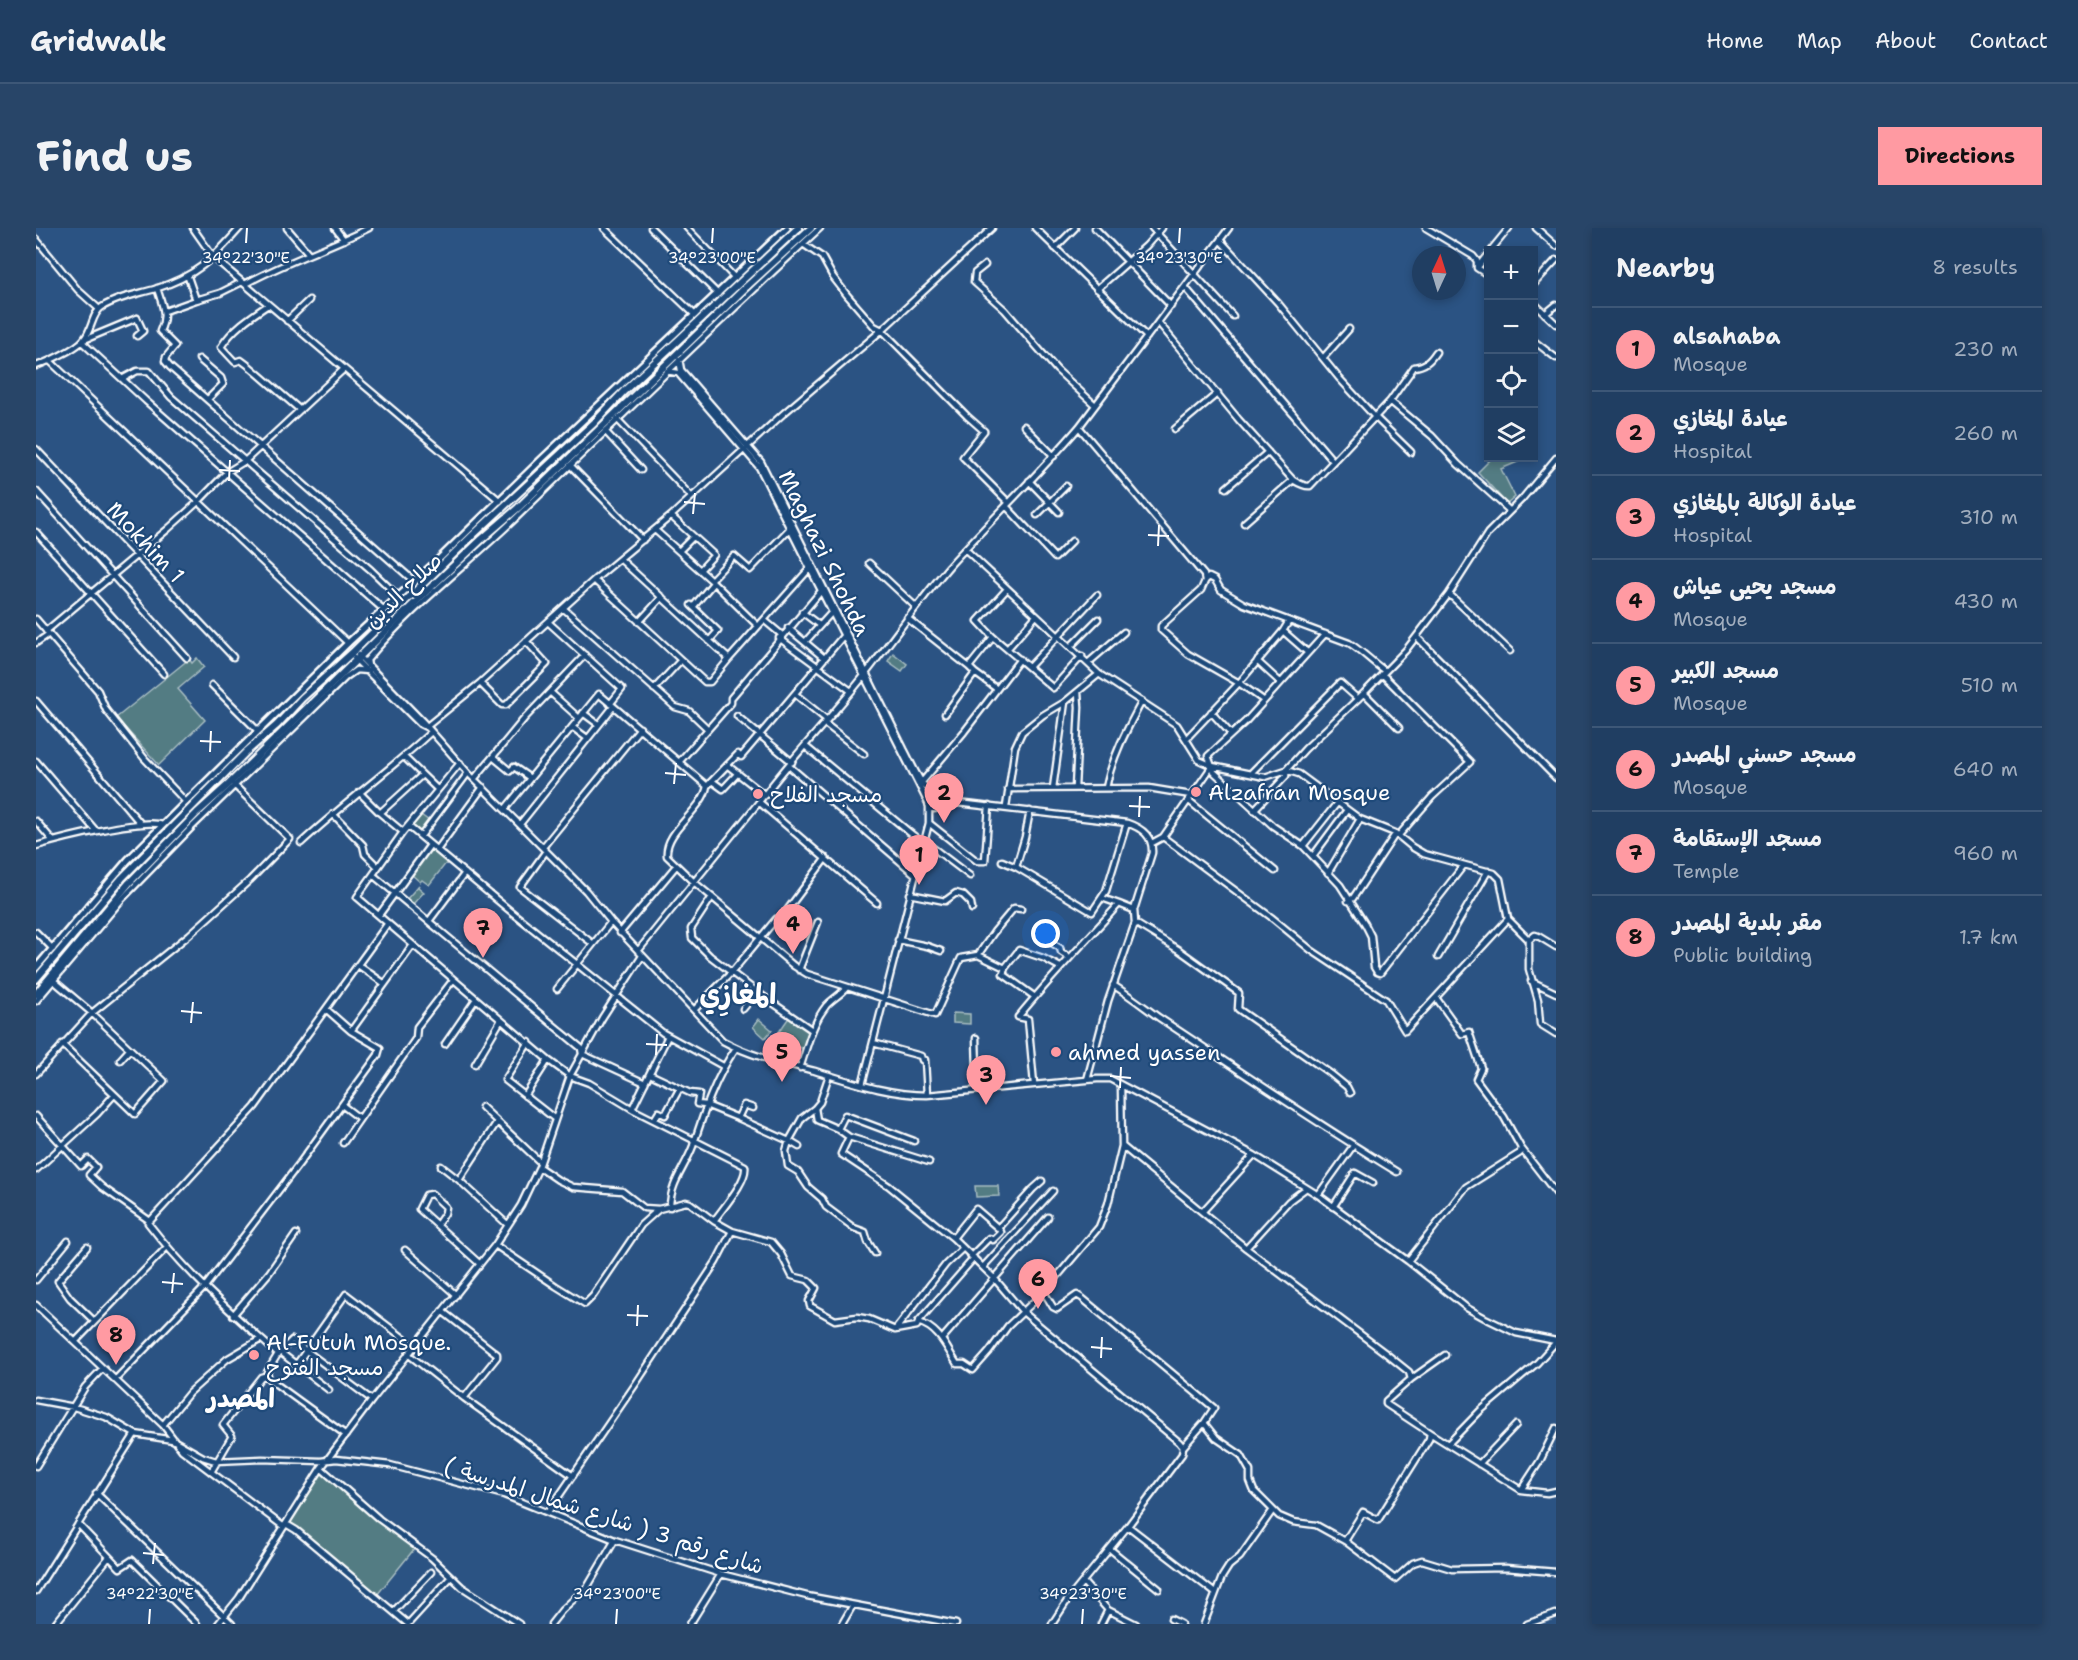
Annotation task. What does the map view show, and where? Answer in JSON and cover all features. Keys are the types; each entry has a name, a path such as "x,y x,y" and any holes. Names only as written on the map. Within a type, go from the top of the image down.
{"highway":[{"name":"صلاح الدين","path":"36,979 122,878 302,698 798,228"},
{"name":"صلاح الدين","path":"36,994 194,816 285,732 358,658 597,430 665,370 745,288 811,228"},
{"path":"657,361 662,363 665,370"},
{"path":"594,423 597,430"},
{"path":"537,464 546,466"},
{"path":"436,562 446,562"},
{"path":"189,810 194,816"}],"main road":[{"path":"36,968 128,860 162,825 348,644 787,228"}],"street":[{"path":"193,228 214,258 500,501"},
{"path":"83,341 99,309 112,302 188,277 214,258 240,228"},
{"path":"287,228 309,254"},
{"path":"334,228 344,240"},
{"path":"165,310 220,293 369,228"},
{"path":"604,228 695,315"},
{"path":"651,228 718,294"},
{"path":"687,228 735,278"},
{"path":"368,668 367,660 384,641 570,465 665,370 820,228"},
{"path":"426,727 480,683 594,580 671,516 784,413 882,330 992,228"},
{"path":"1035,228 1147,337"},
{"path":"1055,248 1075,228"},
{"path":"1095,228 1171,306"},
{"path":"1152,228 1233,316"},
{"path":"1097,290 1162,228"},
{"path":"638,951 804,746 865,675 916,607 965,549 1079,427 1229,228"},
{"path":"1426,228 1473,256 1477,261 1477,268"},
{"path":"1494,246 1509,228"},
{"path":"1536,228 1556,246"},
{"path":"36,239 78,290 99,309"},
{"path":"1220,240 1278,303 1375,417 1412,453"},
{"path":"803,244 822,257 833,277 874,326 882,330 984,431 963,457 1055,558 1072,541"},
{"path":"1477,268 1484,259"},
{"path":"1539,279 1556,261"},
{"path":"985,265 975,273 974,282 1005,310 1057,370 1095,405"},
{"path":"1477,268 1484,272"},
{"path":"188,277 196,300"},
{"path":"1185,287 1333,461"},
{"path":"157,288 165,310 165,321 160,331 175,346 165,361 415,582"},
{"path":"287,321 309,300"},
{"path":"268,305 244,321 221,347 235,362 241,360 300,410"},
{"path":"1545,314 1556,305"},
{"path":"1538,308 1556,324"},
{"path":"36,366 50,361 83,341 137,318 143,331 137,336"},
{"path":"1158,322 1293,480 1307,486 1310,486 1390,401 1414,367 1426,363 1436,352"},
{"path":"1323,358 1349,329"},
{"path":"83,341 122,379 384,610"},
{"path":"1538,345 1556,358"},
{"name":"Maghazi Shohda","path":"679,359 681,370 747,448"},
{"path":"199,360 221,378 223,384 208,399"},
{"path":"50,361 348,644"},
{"path":"36,643 90,593 113,576 199,501 227,472 261,446 344,369"},
{"name":"Maghazi Shohda","path":"665,370 678,373 761,462 791,527 920,780 928,805"},
{"path":"122,379 136,371 150,371 171,397 371,570 399,597"},
{"path":"1175,429 1218,393"},
{"path":"1390,401 1432,436 1458,464 1510,512"},
{"path":"617,419 692,497"},
{"path":"1024,426 1054,456"},
{"path":"1079,427 1198,565 1204,575 1205,581 1201,590 1161,626 1161,630 1188,654 1239,683 1263,700"},
{"path":"605,431 641,470"},
{"name":"Mokhim 1","path":"36,448 233,657"},
{"path":"1226,488 1268,452"},
{"path":"965,549 1099,674 1178,725 1199,760 1212,766 1264,777 1286,770 1364,693 1417,636 1449,594 1488,533 1510,512 1556,458"},
{"path":"570,465 643,540"},
{"path":"1244,523 1293,480"},
{"path":"1029,481 1059,512"},
{"path":"1037,515 1066,486"},
{"path":"36,491 187,658"},
{"path":"671,516 714,555 700,570"},
{"path":"709,641 718,631 692,606 734,556 750,570 791,527"},
{"path":"655,530 758,626"},
{"path":"36,532 164,674"},
{"path":"679,551 693,537"},
{"path":"620,559 729,659"},
{"path":"869,563 916,607"},
{"path":"594,580 705,682 710,682 811,566"},
{"path":"1205,581 1212,579 1221,590 1244,604 1349,643 1362,651 1470,762 1432,797 1399,835 1391,839 1353,898 1348,901"},
{"path":"680,761 731,703 731,698 823,589"},
{"path":"1007,589 978,621 993,637 1053,688 1082,656"},
{"path":"1449,594 1510,651"},
{"path":"1029,667 1097,595"},
{"path":"639,622 662,597"},
{"path":"563,608 675,707 689,711 708,729"},
{"path":"805,642 833,611"},
{"path":"802,612 819,625"},
{"path":"1008,648 1036,616"},
{"path":"907,618 998,689"},
{"path":"36,619 98,691 106,710 145,759 186,802"},
{"path":"1071,646 1098,619"},
{"path":"764,620 814,665 818,665 851,691"},
{"path":"1186,739 1239,683 1289,621"},
{"path":"520,824 598,724 622,688 548,622"},
{"path":"788,628 824,658"},
{"path":"1283,631 1307,652"},
{"path":"1089,663 1124,632"},
{"path":"845,634 741,757 738,754 707,786 701,800 667,845 667,856 694,882 799,970 847,987 934,1015 961,958 978,955 1005,968"},
{"path":"1325,634 1246,721 1208,756 1214,772 1254,810 1303,846 1340,885 1371,936 1374,967 1377,972 1380,973 1414,932 1464,866"},
{"path":"1417,636 1556,778"},
{"path":"969,667 993,637"},
{"path":"480,683 502,705 506,705 548,664 526,641"},
{"path":"352,652 585,891 620,933 723,1041 758,1057 905,1095 1110,1079 1254,1155 1305,1189 1318,1195 1467,1308 1516,1333 1556,1342 1537,1363 1480,1411 1448,1444"},
{"path":"475,778 524,719 585,655"},
{"path":"862,1085 924,841 930,820 940,802 920,780 998,689 1020,659"},
{"path":"654,689 681,660"},
{"path":"1257,661 1280,682"},
{"path":"36,1001 120,898 285,732 352,672 368,668"},
{"path":"945,714 975,673"},
{"path":"1006,807 1015,747 1022,732 1043,715 1065,702 1099,674"},
{"path":"1250,774 1340,682 1358,699"},
{"path":"212,685 258,731"},
{"path":"550,692 581,716 598,724"},
{"path":"1075,788 1078,692"},
{"path":"1364,693 1400,728"},
{"path":"505,809 599,694 707,786"},
{"path":"795,694 864,754"},
{"path":"36,701 141,824"},
{"path":"1106,788 1110,768 1142,701"},
{"path":"1053,788 1065,702"},
{"path":"1211,712 1231,735"},
{"path":"737,716 915,874"},
{"path":"572,727 587,738"},
{"path":"592,943 520,887 544,849 640,728"},
{"path":"301,843 359,792 404,757 430,732"},
{"path":"804,746 919,840 924,841 970,876"},
{"path":"404,757 437,789"},
{"path":"493,757 510,771 514,767 530,778"},
{"path":"36,761 96,831"},
{"path":"460,763 403,832 357,897 548,1060 570,1076 589,1083 632,1109 746,1167 741,1183 714,1221"},
{"path":"727,765 765,795"},
{"path":"1152,843 1163,837 1212,766"},
{"path":"1286,770 1299,774 1360,819 1399,835 1424,854 1494,873 1500,879 1508,919 1529,940 1529,969 1538,1000 1540,1024 1556,1035"},
{"path":"1254,810 1286,776 1286,770"},
{"path":"421,836 468,772"},
{"path":"712,781 723,789 738,773"},
{"path":"380,813 423,775"},
{"path":"36,1074 92,1013 189,935 250,880 290,839 234,785"},
{"path":"436,850 483,787"},
{"path":"1008,789 1149,788 1189,798 1275,871"},
{"path":"359,792 403,832"},
{"path":"989,806 985,861 976,861 930,820 928,805 932,797 958,803 1006,807 1126,823 1145,833 1152,843 1152,853 1134,910 1135,922 1113,985 1087,1080"},
{"path":"759,802 877,903"},
{"path":"928,805 938,807 958,803"},
{"path":"1303,846 1337,803"},
{"path":"1312,856 1347,810"},
{"path":"1016,867 1030,811"},
{"path":"333,814 363,845 365,854 378,867"},
{"path":"1328,873 1360,819"},
{"path":"36,821 53,841"},
{"path":"1002,861 1092,912 1106,891 1126,823"},
{"path":"36,846 96,831 141,824 162,825"},
{"path":"408,826 668,1036 723,1066"},
{"path":"1163,837 1262,910 1311,950 1386,1000 1405,1031 1437,999 1508,919"},
{"path":"379,915 430,844"},
{"path":"694,1010 732,972 776,919 780,921 826,858"},
{"path":"620,933 676,866"},
{"path":"1438,957 1488,871"},
{"path":"429,921 465,873"},
{"path":"373,875 581,1048 582,1054"},
{"path":"910,894 945,901 956,893 963,895 971,903 972,909"},
{"path":"712,897 690,929 692,938 710,956 812,1030"},
{"path":"1102,898 1134,910"},
{"path":"1034,1084 1028,1019 1018,1017 1060,967 1091,937 1119,904"},
{"path":"978,955 993,932 1014,908 1021,909"},
{"path":"556,989 610,922"},
{"path":"799,970 818,922"},
{"path":"1135,922 1239,993 1238,1009 1331,1074 1347,1087 1350,1093"},
{"path":"329,1390 233,1315 204,1288 148,1223 255,1107 388,923"},
{"path":"36,932 52,949"},
{"path":"1529,940 1535,935 1556,947"},
{"path":"898,940 941,951"},
{"path":"1047,940 1069,957"},
{"path":"351,1031 413,945"},
{"path":"1035,997 1003,974 1019,950 1030,956 1043,958 1060,967"},
{"path":"218,1624 239,1598 321,1468 495,1245 521,1205 539,1164 570,1076 616,994 642,956"},
{"path":"358,965 385,984"},
{"path":"343,1143 416,1038 417,1027 453,980"},
{"path":"54,981 92,1013 164,1081 135,1114 62,1044"},
{"path":"1531,981 1556,993"},
{"path":"1113,985 1353,1146 1397,1172"},
{"path":"800,1068 812,1030 825,1008 847,987"},
{"path":"742,1009 757,992"},
{"path":"445,1044 476,999"},
{"path":"1437,999 1462,1034 1469,1032 1481,1068 1476,1079 1504,1117 1521,1148 1556,1194"},
{"path":"115,1380 204,1288 374,1061 380,1048 351,1031 326,1009"},
{"path":"475,1064 501,1020"},
{"path":"632,1109 668,1036"},
{"path":"976,1038 977,1071 981,1077 982,1090"},
{"path":"529,1042 506,1080 555,1119"},
{"path":"873,1043 921,1056 922,1060 925,1060 927,1095"},
{"path":"670,1207 670,1198 676,1179 694,1145 711,1093 723,1066 736,1048"},
{"path":"120,1060 129,1050"},
{"path":"582,1054 645,1083"},
{"path":"525,1096 548,1060"},
{"path":"650,1074 690,1093 699,1094"},
{"path":"829,1075 820,1102 802,1118 789,1141 786,1151 788,1166 798,1172 808,1187 822,1199 826,1207 854,1228 865,1232 875,1253"},
{"path":"918,1322 929,1325 942,1339 957,1364 964,1364 973,1370 1008,1326 1044,1292 1100,1227 1122,1146 1121,1085"},
{"path":"654,1120 659,1112 666,1115 680,1088"},
{"path":"711,1093 700,1091 697,1104 738,1118 798,1147"},
{"path":"36,1170 114,1095"},
{"path":"738,1118 744,1105 753,1108"},
{"path":"342,1106 359,1118"},
{"path":"482,1107 558,1180 573,1187 622,1191 644,1208 659,1209 690,1203 714,1221 732,1230 771,1242 781,1254 792,1276 808,1280 816,1288 809,1301 810,1306 835,1320 857,1317 869,1319 895,1330 916,1326 989,1238 993,1240 1001,1232 976,1209 953,1239"},
{"path":"815,1108 817,1120 838,1129 849,1137 929,1162"},
{"path":"838,1129 845,1115 915,1141"},
{"path":"36,1116 81,1166 88,1159 96,1167 89,1175 102,1187 150,1221"},
{"path":"459,1180 497,1122"},
{"path":"849,1137 842,1154 889,1186 953,1239 994,1278 1023,1312 1183,1447"},
{"path":"1122,1146 1246,1248 1409,1372 1411,1379"},
{"path":"1318,1195 1353,1146"},
{"path":"1408,1261 1466,1187 1520,1153 1521,1148"},
{"path":"1203,1211 1254,1155"},
{"path":"441,1166 508,1225"},
{"path":"1333,1207 1355,1173 1373,1183"},
{"path":"998,1228 1042,1181"},
{"path":"1246,1248 1289,1201 1305,1189"},
{"path":"983,1267 1053,1191"},
{"path":"437,1225 446,1207 432,1194 426,1195 419,1209 480,1264"},
{"path":"495,1245 585,1304 593,1296 642,1225 659,1209"},
{"path":"942,1339 1048,1217"},
{"path":"548,1512 716,1262 732,1230"},
{"path":"233,1315 269,1273 296,1234"},
{"path":"36,1280 68,1241"},
{"path":"87,1247 58,1281 69,1298 94,1322"},
{"path":"75,1342 167,1247"},
{"path":"895,1330 946,1264 963,1248"},
{"path":"405,1250 456,1295"},
{"path":"1044,1292 1053,1307 1057,1309 1077,1295 1214,1408 1183,1447 1182,1454 1052,1624"},
{"path":"296,1365 346,1294 414,1346"},
{"path":"36,1305 163,1425 182,1450 285,1526 296,1530 408,1624 451,1577"},
{"path":"442,1311 497,1354 497,1357 464,1398"},
{"path":"163,1425 189,1393 227,1359 261,1339"},
{"path":"346,1435 269,1379 267,1372 279,1353 292,1340 372,1400"},
{"path":"408,1354 464,1398 573,1476"},
{"path":"1445,1354 1411,1379 1386,1401 1386,1404 1521,1490 1547,1494 1556,1491"},
{"path":"36,1466 85,1387 102,1368"},
{"path":"211,1472 232,1436 223,1425 261,1377 268,1375"},
{"path":"36,1400 74,1407 106,1417 135,1434 173,1440"},
{"path":"1204,1423 1216,1438 1241,1455 1250,1471 1250,1481 1254,1491 1284,1520 1316,1525 1345,1541 1395,1579 1413,1563 1422,1560 1452,1569 1506,1568 1556,1572"},
{"path":"1479,1464 1516,1425"},
{"path":"1521,1490 1540,1461 1556,1428"},
{"path":"1345,1541 1363,1512 1378,1520 1429,1439 1430,1433"},
{"path":"36,1591 135,1434"},
{"name":"شارع رقم 3 ( شارع شمال المدرسة )","path":"173,1440 202,1457 216,1461 351,1459 390,1465 504,1495 615,1540 721,1574 801,1595 956,1624"},
{"path":"321,1468 379,1519 432,1558 451,1577 519,1624"},
{"path":"96,1493 231,1624"},
{"path":"1204,1624 1221,1577 1240,1557 1273,1510"},
{"path":"78,1524 120,1568 132,1560 197,1624"},
{"path":"1128,1526 1215,1593"},
{"path":"551,1624 588,1586 615,1540"},
{"path":"1110,1549 1159,1589"},
{"path":"55,1624 109,1557"},
{"path":"394,1611 431,1572"},
{"path":"690,1624 721,1574"},
{"path":"1083,1582 1108,1610 1136,1624"},
{"path":"842,1624 853,1605"},
{"path":"1101,1624 1108,1610"},
{"path":"1527,1624 1556,1614"},
{"path":"1171,1619 1180,1624"}],"green space":[{"path":"1488,462 1518,462 1501,469 1515,497 1507,504 1478,472"},
{"path":"893,653 907,664 902,671 888,661"},
{"path":"197,658 204,667 178,689 205,720 159,765 116,718 189,659 192,663"},
{"path":"421,815 429,821 421,832 413,826"},
{"path":"430,849 447,862 429,885 422,880 420,882 411,874"},
{"path":"419,885 418,887 424,892 412,905 406,900"},
{"path":"953,1013 970,1014 970,1024 953,1023"},
{"path":"790,1016 812,1031 805,1049 788,1044 776,1036"},
{"path":"759,1019 772,1030 765,1038 753,1027"},
{"path":"975,1186 998,1186 999,1196 976,1197"},
{"path":"323,1470 415,1548 377,1595 290,1522"}],"place":[{"name":"Alzafran Mosque","path":"1196,792"},
{"name":"مسجد الفلاح","path":"758,794"},
{"name":"عيادة المغازي","path":"944,823"},
{"name":"alsahaba","path":"919,885"},
{"name":"مسجد يحيى عياش","path":"793,954"},
{"name":"مسجد الإستقامة","path":"483,958"},
{"name":"ahmed yassen","path":"1056,1052"},
{"name":"مسجد الكبير","path":"782,1082"},
{"name":"عيادة الوكالة بالمغازي","path":"986,1105"},
{"name":"مسجد حسني المصدر","path":"1038,1309"},
{"name":"Al-Futuh Mosque. مسجد الفتوح","path":"254,1355"},
{"name":"مقر بلدية المصدر","path":"116,1365"}],"district":[{"name":"المغازِي","path":"738,994"},
{"name":"المصدر","path":"241,1398"}]}
